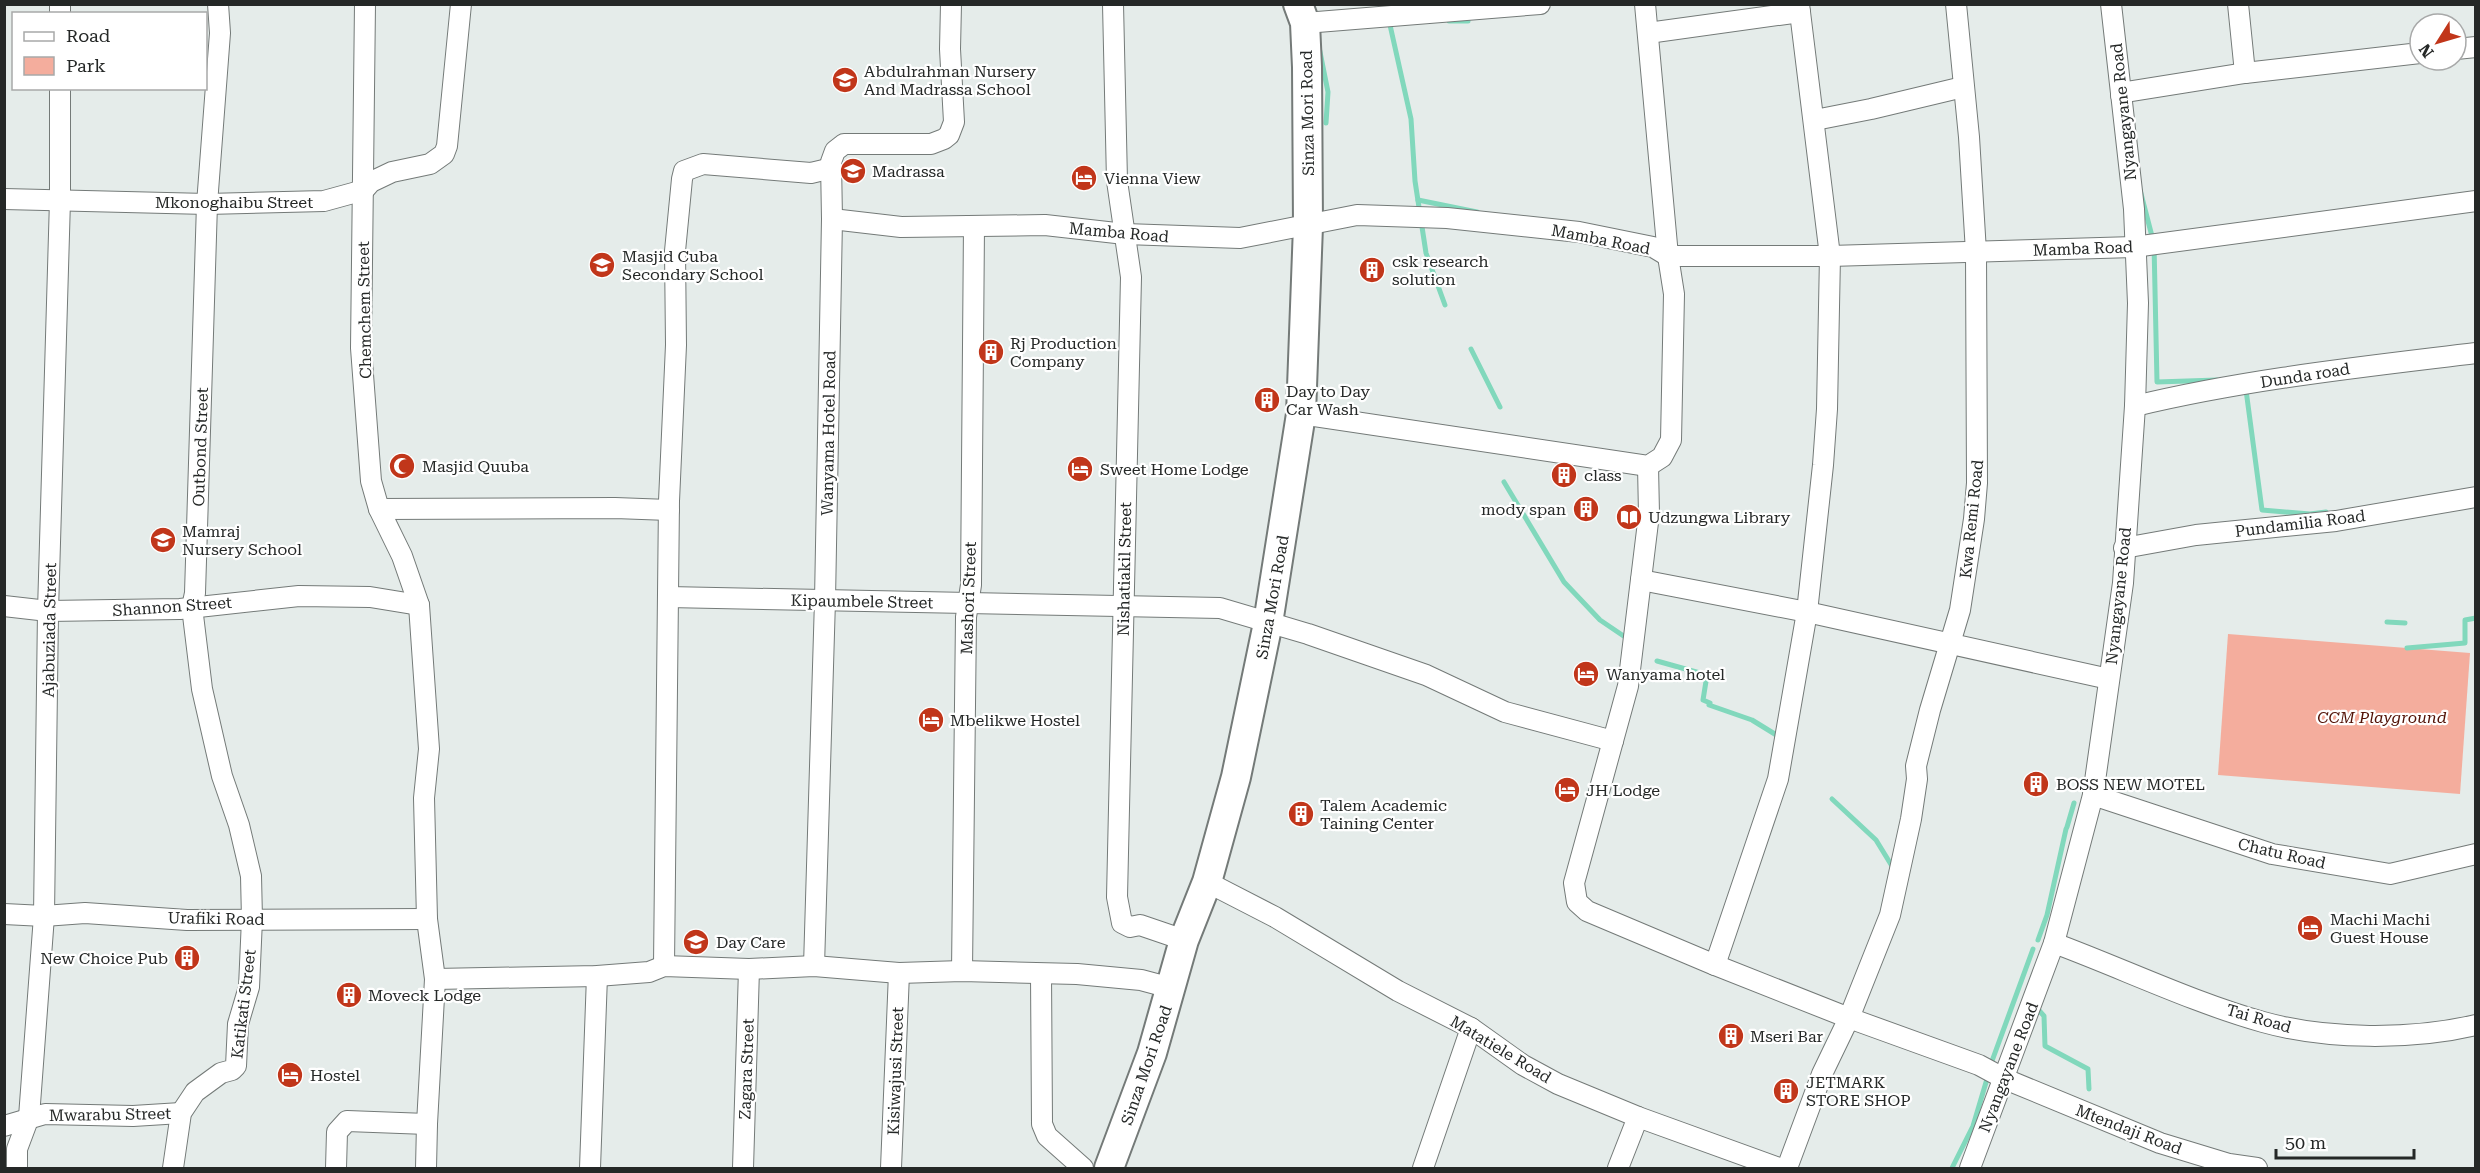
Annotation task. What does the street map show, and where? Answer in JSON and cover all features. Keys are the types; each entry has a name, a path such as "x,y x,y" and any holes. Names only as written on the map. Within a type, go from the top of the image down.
{"street":[{"name":"Outbond Street","path":"218,4 220,33 207,204 195,593 192,607 202,689 222,776 239,825 252,876 252,919"},
{"name":"Chemchem Street","path":"365,4 362,348 371,481 379,509 402,556 419,605 429,748 424,798 427,919 435,979 426,1168"},
{"name":"Mkonoghaibu Street","path":"4,199 207,204 324,201 364,190 371,182 392,172 430,164 444,154 449,138 461,4"},
{"name":"Wanyama Hotel Road","path":"814,966 825,600 832,156 844,144 931,144 938,143 949,135 954,122 950,50 951,4"},
{"name":"Nishatiakil Street","path":"1113,4 1117,181 1131,277 1118,905 1122,923 1130,927 1140,925 1184,940"},
{"path":"1302,14 1540,4"},
{"path":"1301,414 1648,466 1662,457 1671,440 1674,294 1668,256 1645,4"},
{"name":"Kwa Remi Road","path":"1787,1168 1822,1074 1849,1018 1890,915 1911,819 1917,779 1916,766 1965,585 1976,492 1976,252 1972,174 1956,4"},
{"name":"Nyangayane Road","path":"1970,1168 2054,943 2092,795 2123,583 2135,406 2138,303 2134,209 2111,4"},
{"path":"2238,4 2245,73"},
{"path":"1648,33 1800,8 1830,256 1826,419 1807,612 1778,778 1715,965"},
{"name":"Sinza Mori Road","path":"1108,1168 1152,1053 1184,940 1207,882 1236,777 1268,623 1301,414 1308,226 1302,14"},
{"path":"2121,95 2126,92 2245,73 2408,54"},
{"path":"1815,120 1963,87"},
{"name":"Ajabuziada Street","path":"17,1168 17,1149 29,1117 44,916 48,611 60,200 60,90"},
{"path":"664,966 669,510 676,345 675,251 684,171 703,164 811,172 832,168"},
{"name":"Mamba Road","path":"832,219 901,227 1046,225 1125,234 1240,238 1357,215 1447,218 1578,232 1653,247 1668,256 1830,256 2134,247 2475,201"},
{"name":"Mashori Street","path":"962,971 966,617 971,585 974,226"},
{"name":"Dunda road","path":"2135,406 2297,375 2475,352"},
{"path":"1612,741 1628,686 1649,514 1648,466"},
{"name":"Pundamilia Road","path":"2124,548 2196,535 2336,521 2475,497"},
{"path":"379,509 615,508 669,510"},
{"path":"1641,580 1807,612 2109,679"},
{"name":"Shannon Street","path":"4,606 48,611 180,609 299,596 385,599 419,605"},
{"name":"Kipaumbele Street","path":"668,597 1220,608 1308,634 1426,675 1505,712 1612,741"},
{"name":"Mtendaji Road","path":"1612,741 1574,883 1577,902 1587,911 1849,1018 1979,1065 2005,1079 2160,1143 2229,1164 2257,1168"},
{"name":"Chatu Road","path":"2092,795 2272,854 2390,874 2475,854"},
{"name":"Matatiele Road","path":"1207,882 1275,917 1398,991 1471,1028 1523,1065 1558,1084 1638,1117 1779,1168"},
{"name":"Urafiki Road","path":"4,914 44,916 85,913 187,920 427,919"},
{"name":"Katikati Street","path":"174,1168 181,1113 195,1092 221,1073 232,1070 236,1066 238,1024 249,987 252,919"},
{"name":"Tai Road","path":"2054,943 2145,980 2280,1026 2348,1035 2403,1035 2436,1033 2475,1025"},
{"path":"435,979 597,976 649,972 664,966 749,969 814,966 899,973 962,971 1077,974 1141,980 1171,988"},
{"name":"Zagara Street","path":"743,1168 749,969"},
{"name":"Kisiwajusi Street","path":"891,1168 899,973"},
{"path":"1041,974 1042,1124 1047,1136 1083,1168"},
{"path":"590,1168 597,976"},
{"path":"1423,1168 1471,1028"},
{"name":"Mwarabu Street","path":"4,1126 45,1114 133,1116 181,1113"},
{"path":"1618,1168 1638,1117"},
{"path":"336,1168 337,1132 347,1120 427,1124"}],"green space":[{"name":"CCM Playground","path":"2228,634 2470,653 2460,794 2218,775"}],"waterway":[{"path":"1449,21 1468,21"},
{"path":"1394,22 1390,25 1411,119 1415,181 1426,253 1445,305"},
{"path":"1319,47 1328,92 1326,123"},
{"path":"2140,190 2154,244 2157,382 2217,380"},
{"path":"1418,200 1477,212"},
{"path":"1471,349 1500,407"},
{"path":"2246,390 2262,510 2310,514 2326,512"},
{"path":"1504,482 1564,582 1600,620 1628,639"},
{"path":"2407,648 2465,643 2465,620 2476,618"},
{"path":"2387,622 2405,623"},
{"path":"1657,661 1707,675 1703,700 1710,703 1709,705 1752,720 1778,738"},
{"path":"1832,799 1876,840 1895,871"},
{"path":"2067,827 2074,803"},
{"path":"2038,940 2047,915 2066,829"},
{"path":"1992,1061 2033,949"},
{"path":"2035,1006 2044,1016 2045,1046 2088,1069 2089,1089"},
{"path":"1952,1168 1973,1126 1987,1079"}],"place":[{"name":"Abdulrahman Nursery And Madrassa School","path":"845,80"},
{"name":"Madrassa","path":"853,171"},
{"name":"Vienna View","path":"1084,178"},
{"name":"Masjid Cuba Secondary School","path":"602,265"},
{"name":"csk research solution","path":"1372,270"},
{"name":"Rj Production Company","path":"991,352"},
{"name":"Day to Day Car Wash","path":"1267,400"},
{"name":"Masjid Quuba","path":"402,466"},
{"name":"Sweet Home Lodge","path":"1080,469"},
{"name":"class","path":"1564,475"},
{"name":"mody span","path":"1586,509"},
{"name":"Udzungwa Library","path":"1629,517"},
{"name":"Mamraj Nursery School","path":"163,540"},
{"name":"Wanyama hotel","path":"1586,674"},
{"name":"Mbelikwe Hostel","path":"931,720"},
{"name":"BOSS NEW MOTEL","path":"2036,784"},
{"name":"JH Lodge","path":"1567,790"},
{"name":"Talem Academic Taining Center","path":"1301,814"},
{"name":"Machi Machi Guest House","path":"2310,928"},
{"name":"Day Care","path":"696,942"},
{"name":"New Choice Pub","path":"187,958"},
{"name":"Moveck Lodge","path":"349,995"},
{"name":"Mseri Bar","path":"1731,1036"},
{"name":"Hostel","path":"290,1075"},
{"name":"JETMARK STORE SHOP","path":"1786,1091"}]}
